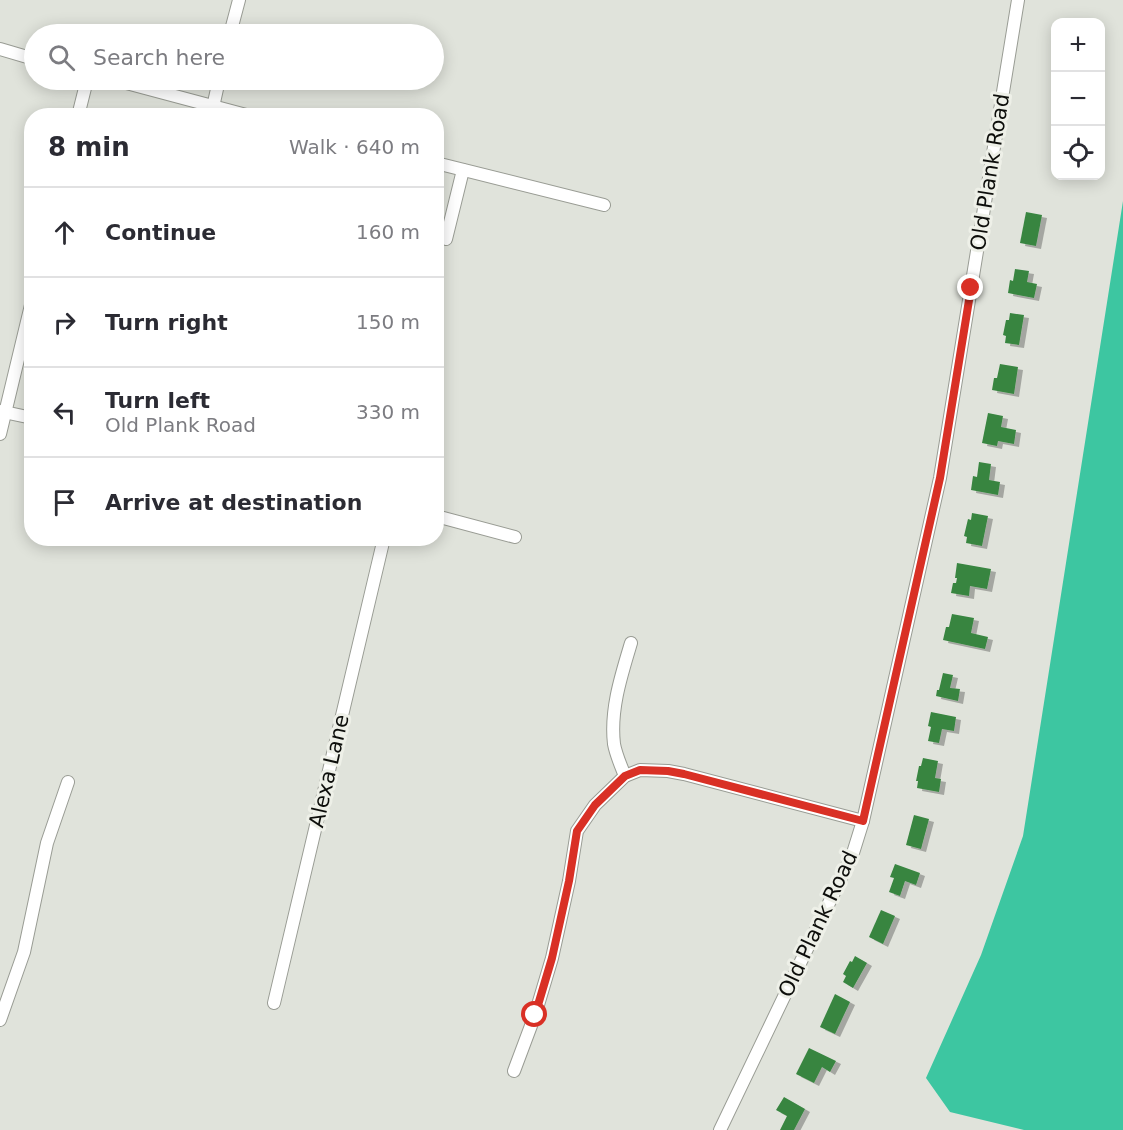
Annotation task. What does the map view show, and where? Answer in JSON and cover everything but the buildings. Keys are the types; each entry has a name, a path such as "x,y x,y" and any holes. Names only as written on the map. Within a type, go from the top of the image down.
{"street":[{"path":"232,24 238,0"},
{"name":"Old Plank Road","path":"720,1130 853,853 863,821 940,478 1018,0"},
{"path":"0,49 24,56"},
{"path":"80,108 84,90"},
{"path":"146,90 203,108"},
{"path":"213,108 217,90"},
{"path":"444,165 604,205"},
{"path":"446,239 463,170"},
{"path":"0,434 3,411 24,331"},
{"path":"3,411 24,416"},
{"path":"444,518 515,537"},
{"name":"Alexa Lane","path":"274,1003 382,546"},
{"path":"625,776 614,746 615,707 619,682 631,643"},
{"path":"514,1071 535,1015 552,958 569,881 577,831 595,805 625,776 640,770 684,774 863,821"},
{"path":"0,1020 24,952 47,843 68,782"}],"shaded area":[{"path":"1123,201 1123,1130 1024,1130 950,1112 926,1078 981,955 1023,836"}],"route":[{"path":"535,1015 552,958 569,881 577,831 595,805 625,776 640,770 684,774 863,821 940,478 971,288"}]}
